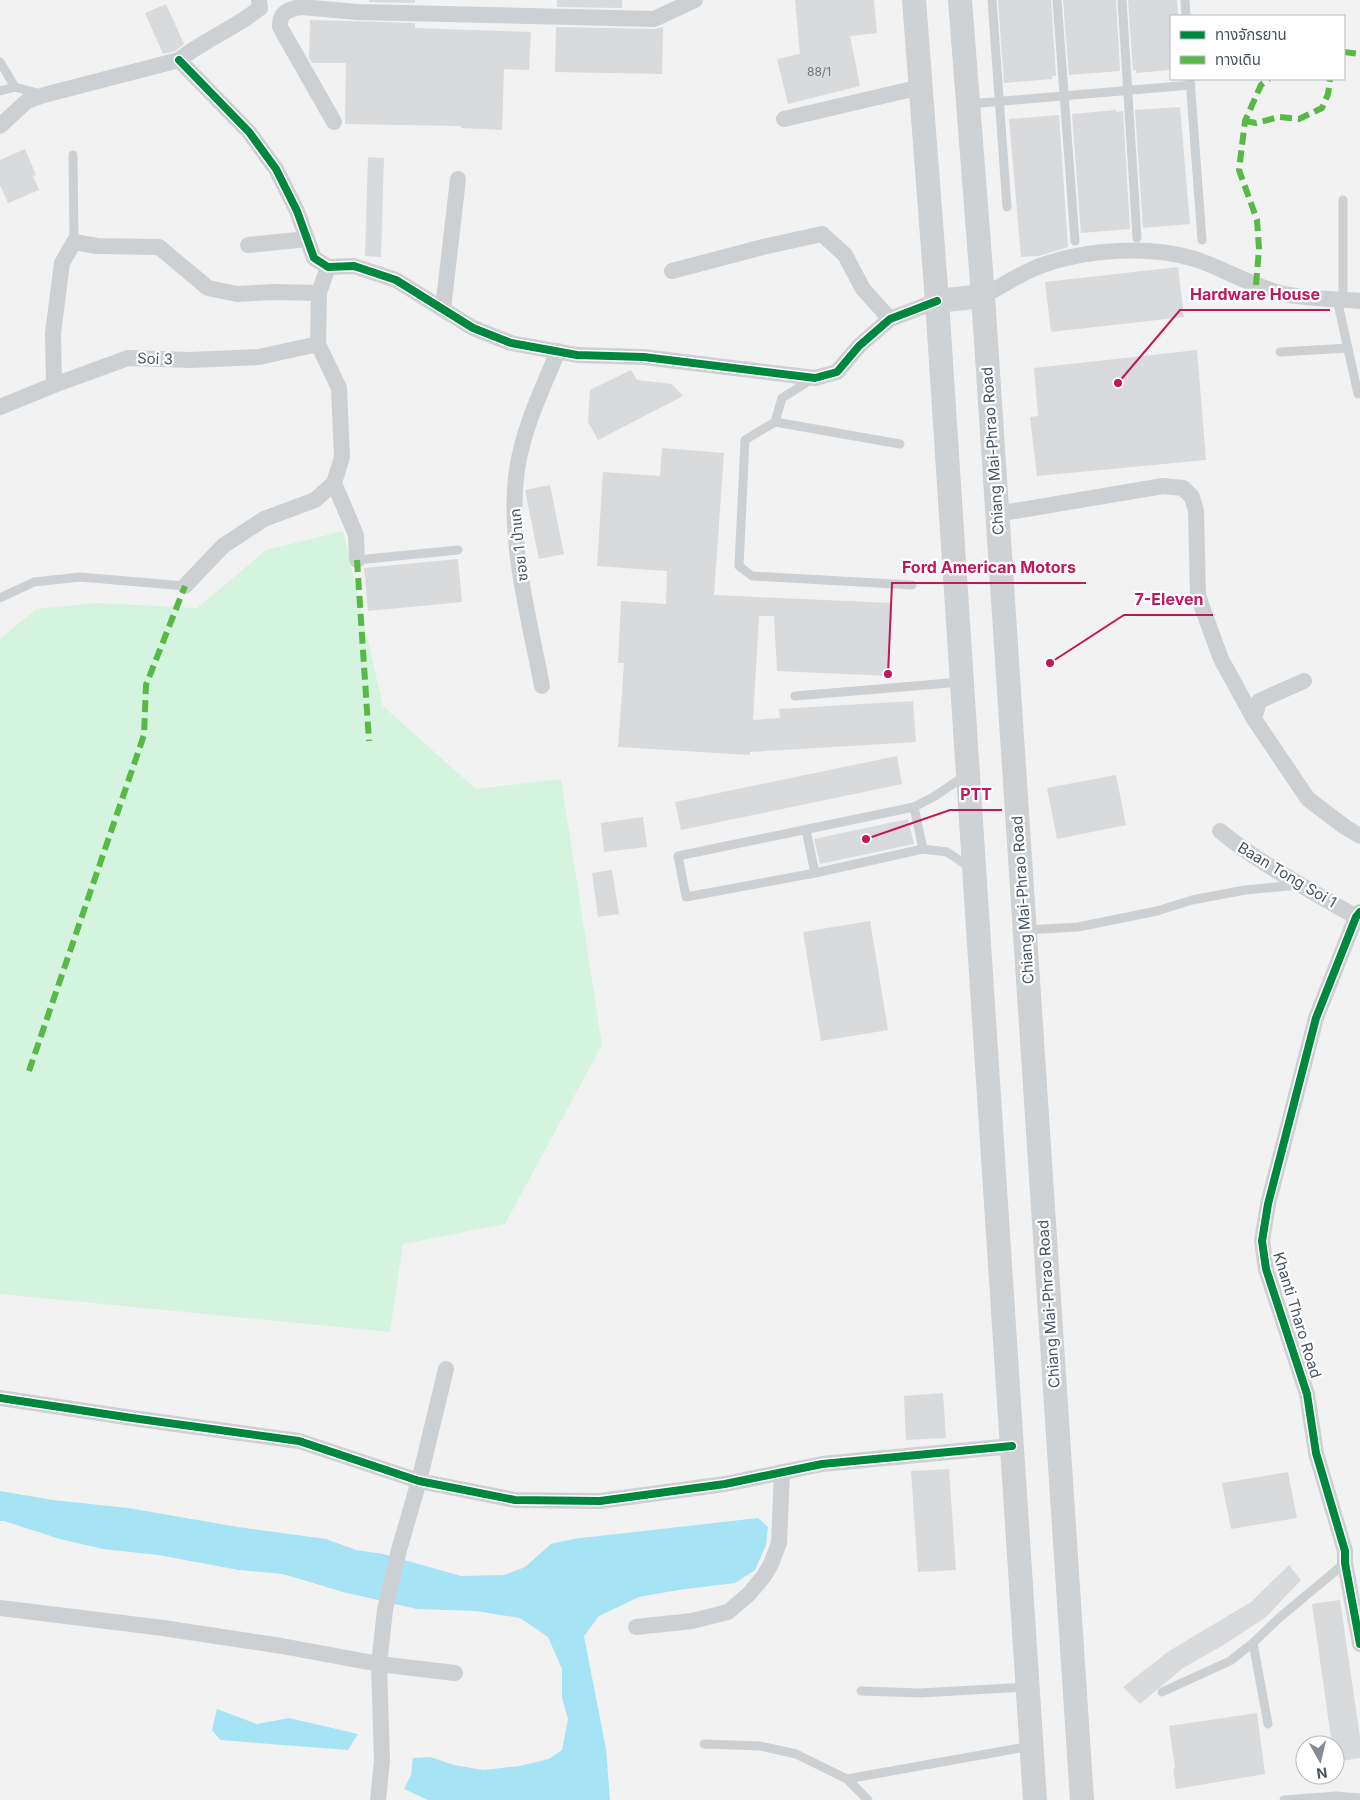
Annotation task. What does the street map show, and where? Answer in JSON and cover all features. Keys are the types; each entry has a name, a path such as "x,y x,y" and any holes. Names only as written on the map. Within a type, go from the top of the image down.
{"main road":[{"path":"914,0 937,301 1035,1800"},
{"name":"Chiang Mai-Phrao Road","path":"960,0 983,296 1082,1800"},
{"path":"937,301 983,296"}],"street":[{"path":"0,126 27,101 179,60 194,48 260,8 260,0"},
{"path":"334,122 280,27 280,20 284,13 292,9 301,7 358,6 490,7 654,18 695,0"},
{"path":"179,60 225,106 255,140 276,169 297,211 314,258 328,267 354,266 396,280 472,328 511,343 577,355 644,357 815,378 837,372 859,346 890,319 937,301"},
{"path":"784,119 921,87"},
{"path":"443,309 458,179"},
{"path":"672,271 763,246 822,234 845,255 863,289 890,319"},
{"path":"248,245 307,239"},
{"path":"54,385 53,333 62,263 74,242 97,246 159,247 208,288 237,294 275,292 319,293"},
{"path":"983,296 1040,266 1078,255 1116,250 1158,253 1194,259 1256,285 1284,294 1360,301"},
{"path":"185,586 231,540 264,519 315,500 334,483 342,457 339,388 318,344 319,293 328,267"},
{"name":"Soi 3","path":"0,407 128,358 190,360 259,357 318,344"},
{"name":"ซอย 1 ป่าแก","path":"542,686 516,545 514,509 517,469 527,426 558,351"},
{"path":"334,483 356,535 357,560"},
{"path":"997,514 1163,486 1183,488 1192,496 1196,511 1198,596 1221,659 1254,720 1308,799 1360,836"},
{"path":"1254,720 1259,701 1304,680"},
{"name":"Baan Tong Soi 1","path":"1220,832 1300,885 1359,915"},
{"name":"Khanti Tharo Road","path":"1359,915 1316,1018 1268,1204 1262,1241 1266,1269 1307,1394 1316,1453 1345,1551 1345,1563 1360,1644"},
{"path":"378,1800 382,1761 378,1664 385,1610 446,1369"},
{"path":"0,1398 300,1441 419,1481 515,1500 600,1500 725,1484 822,1464 1012,1446"},
{"path":"636,1627 692,1621 728,1612 749,1594 764,1576 779,1543 782,1472"},
{"path":"0,1608 264,1643 378,1664 455,1673"}],"lane":[{"path":"992,0 1007,207"},
{"path":"1057,0 1075,242"},
{"path":"1122,0 1137,238"},
{"path":"1184,0 1186,15"},
{"path":"0,62 15,87"},
{"path":"968,104 1128,90 1190,82 1202,240"},
{"path":"0,91 15,87 44,95"},
{"path":"72,155 74,242"},
{"path":"1343,200 1340,299 1358,394"},
{"path":"1280,352 1348,348"},
{"path":"775,422 782,398 815,378"},
{"path":"900,444 775,422 745,440 739,566 752,576 912,585"},
{"path":"357,560 458,550"},
{"path":"0,598 34,582 80,577 185,586"},
{"path":"795,696 962,682"},
{"path":"968,774 914,808 678,856 686,898 923,849 947,852 973,870"},
{"path":"914,808 923,849"},
{"path":"806,830 815,872"},
{"path":"1025,930 1078,927 1157,911 1192,900 1236,892 1300,885"},
{"path":"1162,1692 1230,1661 1345,1563"},
{"path":"1253,1643 1268,1724"},
{"path":"861,1691 920,1693 1028,1687"},
{"path":"704,1744 760,1746 796,1754 847,1780 868,1800"},
{"path":"847,1780 1032,1746"},
{"path":"1284,1800 1336,1796 1360,1798"}],"green space":[{"path":"343,531 383,706 476,789 561,779 602,1045 505,1224 403,1244 390,1332 0,1294 0,639 36,609 97,603 197,608 266,550"}],"water":[{"path":"0,1491 53,1500 128,1508 238,1527 326,1539 356,1550 383,1554 461,1576 504,1575 525,1567 551,1544 573,1539 758,1518 768,1527 766,1545 755,1570 735,1583 639,1597 599,1616 584,1636 606,1749 610,1800 428,1800 404,1789 411,1775 413,1758 430,1757 454,1765 483,1770 519,1766 549,1759 562,1750 568,1719 562,1698 562,1669 548,1637 520,1618 476,1611 417,1609 343,1592 283,1574 239,1570 158,1555 103,1549 60,1539 0,1521"},
{"path":"217,1709 257,1724 289,1718 358,1734 348,1750 220,1740 212,1730"}],"building":[{"path":"369,0 415,0 415,3 369,2"},
{"path":"557,0 622,0 622,8 557,7"},
{"path":"795,0 874,0 877,33 850,36 860,86 788,104 777,59 800,54"},
{"path":"998,0 1051,0 1056,76 1052,76 1052,79 1004,83"},
{"path":"1063,0 1116,0 1120,71 1069,75"},
{"path":"1128,0 1177,0 1178,15 1170,15 1170,70 1136,73 1136,70 1133,71"},
{"path":"166,4 184,44 175,51 163,54 145,13"},
{"path":"310,20 415,23 415,28 531,32 529,70 504,69 502,130 461,128 461,126 345,124 346,63 312,63 309,58"},
{"path":"556,27 654,29 663,27 662,74 555,72"},
{"path":"1180,107 1190,224 1143,228 1135,110"},
{"path":"1116,110 1116,112 1123,111 1130,229 1081,233 1072,114"},
{"path":"1059,115 1068,247 1039,256 1021,257 1009,119"},
{"path":"25,149 36,175 33,176 39,190 8,203 0,185 0,160"},
{"path":"368,157 384,158 381,257 365,256"},
{"path":"1178,267 1184,317 1051,332 1045,282"},
{"path":"1197,350 1206,460 1037,476 1030,417 1038,416 1034,368"},
{"path":"631,370 637,380 672,384 683,396 598,440 588,422 590,390"},
{"path":"662,448 724,453 714,595 892,603 889,676 777,671 774,616 759,616 753,720 780,718 779,709 913,701 916,742 750,752 750,755 618,747 624,663 618,663 621,601 666,604 667,571 597,566 603,472 660,476"},
{"path":"550,485 564,554 539,559 525,490"},
{"path":"458,559 462,602 368,611 364,568"},
{"path":"897,756 902,784 681,830 675,802"},
{"path":"1116,775 1126,825 1057,839 1047,788"},
{"path":"643,817 647,847 604,852 601,823"},
{"path":"908,819 914,844 820,864 814,839"},
{"path":"612,870 619,914 598,917 592,873"},
{"path":"870,921 888,1030 821,1041 803,932"},
{"path":"943,1393 946,1438 906,1440 904,1396"},
{"path":"949,1469 956,1570 918,1572 911,1471"},
{"path":"1288,1472 1297,1518 1231,1529 1222,1483"},
{"path":"1289,1565 1301,1580 1266,1617 1222,1646 1183,1668 1140,1704 1123,1687 1169,1651 1251,1602"},
{"path":"1340,1600 1360,1737 1360,1758 1345,1760 1345,1735 1331,1735 1312,1604"},
{"path":"1257,1713 1265,1774 1176,1789 1169,1726"}],"marked path":[{"path":"1345,52 1360,54"},
{"path":"1256,285 1259,249 1257,220 1239,170 1245,121 1261,85 1268,80"},
{"path":"1245,121 1256,123 1279,117 1299,119 1322,108 1328,94 1330,80"},
{"path":"357,560 369,741"},
{"path":"29,1071 144,735 146,685 185,586"}],"cycle path":[{"path":"179,60 249,132 276,169 297,211 314,258 328,267 354,266 396,280 473,328 511,343 577,355 644,357 815,378 837,372 859,346 890,319 937,301"},
{"path":"1360,912 1356,917 1316,1018 1268,1204 1262,1241 1266,1269 1307,1394 1316,1453 1345,1551 1345,1563 1360,1644"},
{"path":"0,1398 299,1441 419,1481 515,1500 600,1501 725,1484 822,1464 1012,1446"}],"place":[{"name":"Hardware House","path":"1118,383"},
{"name":"7-Eleven","path":"1050,663"},
{"name":"Ford American Motors","path":"888,674"},
{"name":"PTT","path":"866,839"}]}
